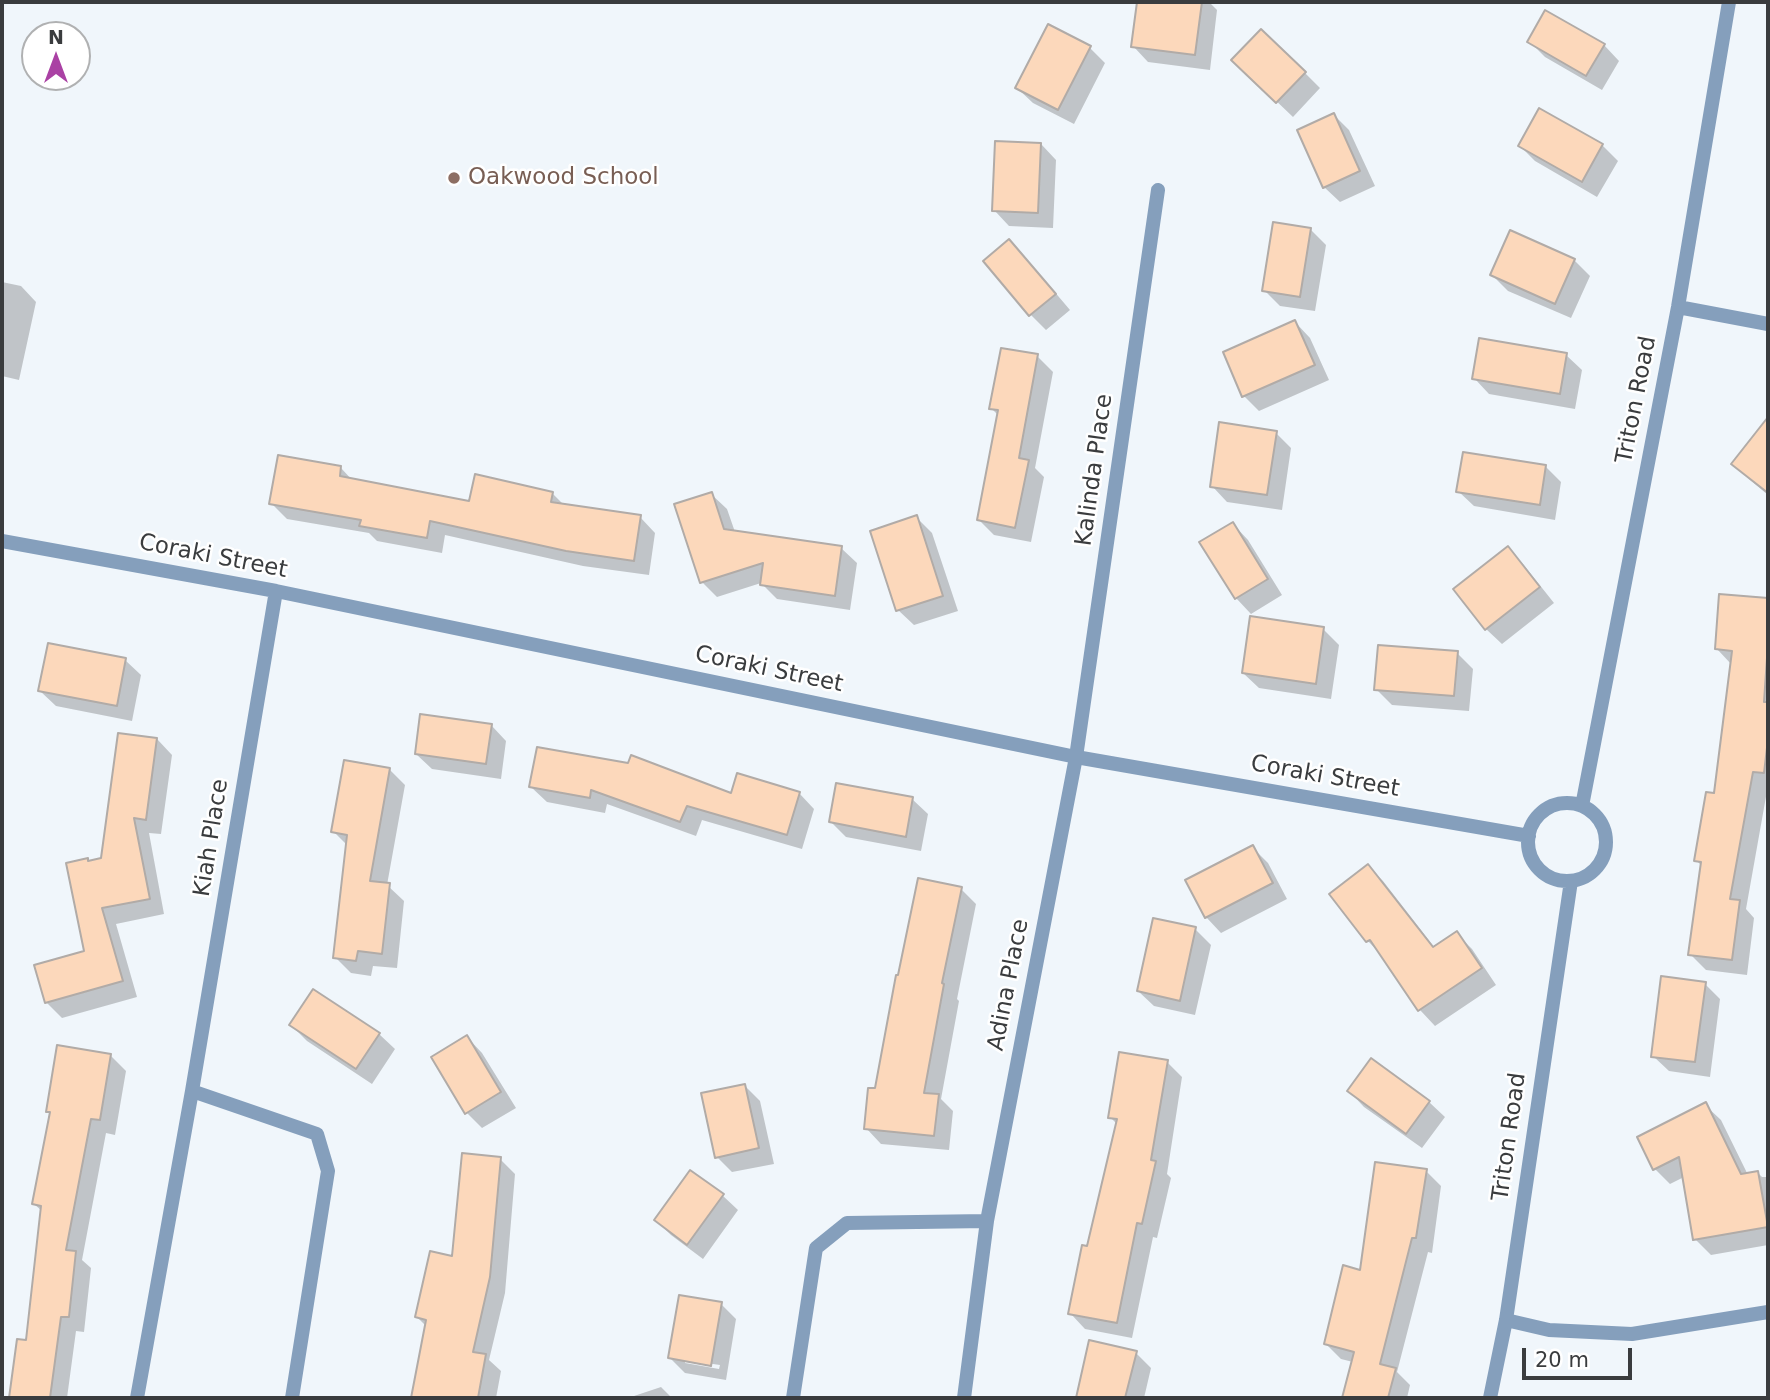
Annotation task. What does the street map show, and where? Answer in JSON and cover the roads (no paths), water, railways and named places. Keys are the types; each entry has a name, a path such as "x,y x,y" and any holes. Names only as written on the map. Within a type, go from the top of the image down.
{"street":[{"name":"Triton Road","path":"1582,806 1678,307 1729,2"},
{"name":"Kalinda Place","path":"1076,757 1158,190"},
{"path":"1678,307 1768,324"},
{"name":"Coraki Street","path":"2,541 276,591 1076,757 1529,836"},
{"name":"Kiah Place","path":"137,1398 276,591"},
{"name":"Adina Place","path":"964,1398 987,1221 1076,757"},
{"path":"1569,803 1582,806 1601,824 1606,836 1605,850 1601,862 1581,879 1556,880 1545,875 1536,866 1530,855 1529,836 1535,820 1544,811 1569,803"},
{"name":"Triton Road","path":"1490,1398 1506,1320 1571,881"},
{"path":"192,1091 317,1134 328,1171 292,1398"},
{"path":"793,1398 816,1248 847,1223 987,1221"},
{"path":"1506,1320 1549,1330 1632,1334 1768,1312"}],"place":[{"name":"Oakwood School","path":"454,178"}]}
